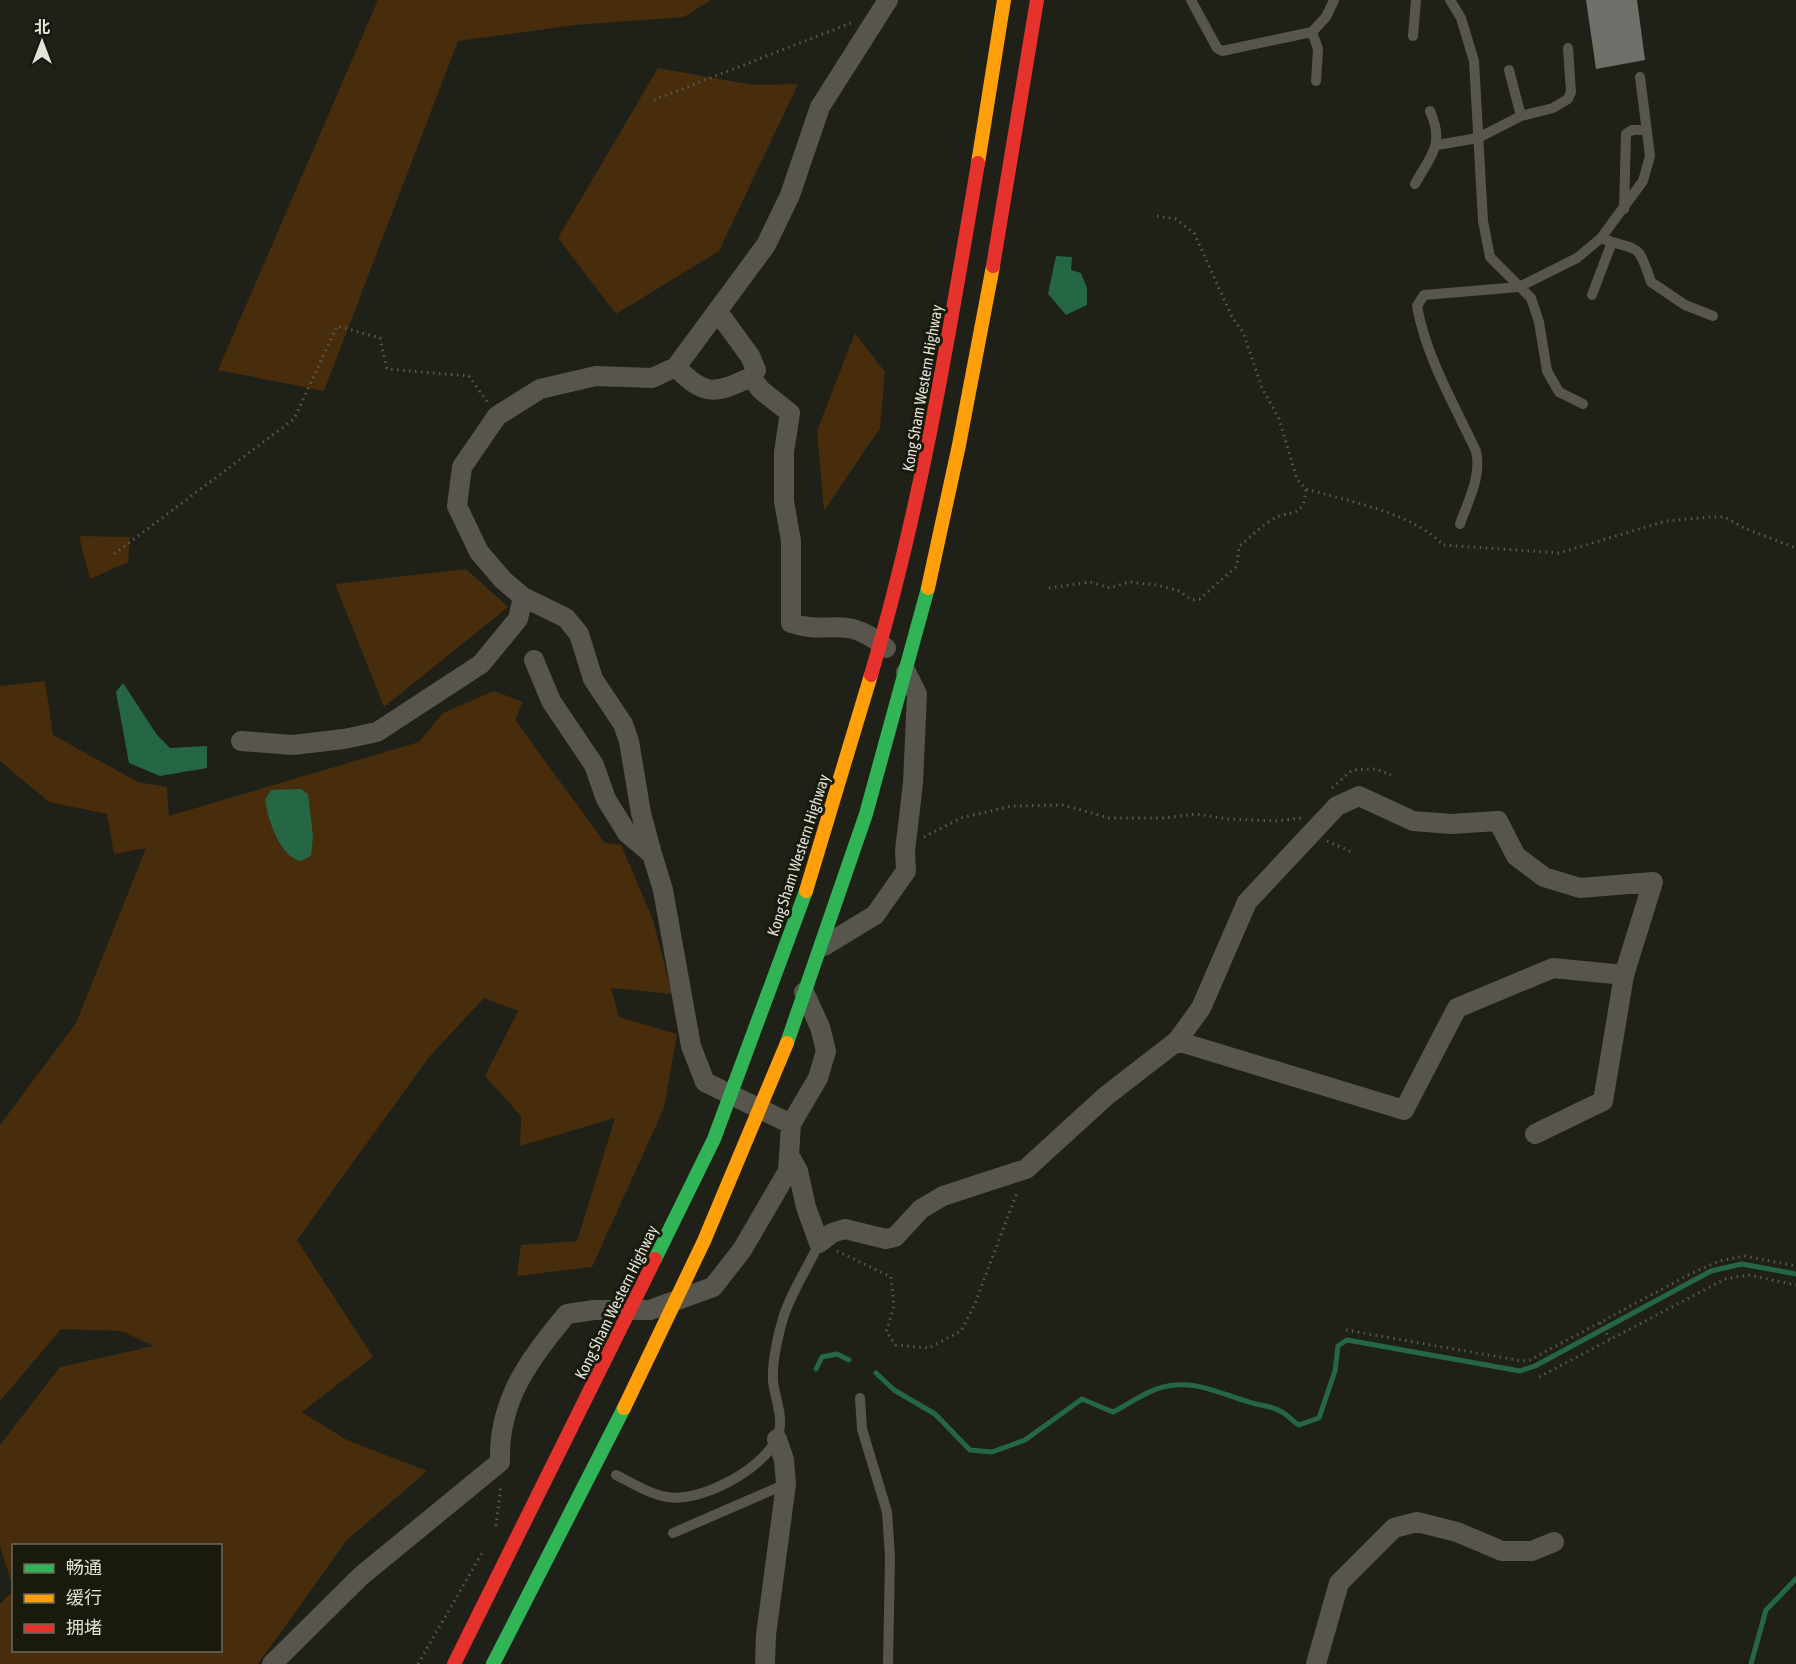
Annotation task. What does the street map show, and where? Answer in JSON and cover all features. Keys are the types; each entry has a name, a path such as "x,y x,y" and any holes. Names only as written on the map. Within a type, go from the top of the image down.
{"highway":[{"name":"Kong Sham Western Highway","path":"453,1664 504,1567 714,1139 813,872 897,588 920,488 956,295 1004,0"},
{"path":"493,1664 645,1366 696,1260 791,1032 838,899 889,736 927,594 956,465 1039,0"}],"street":[{"path":"993,0 1004,7 1038,3 1039,0"},
{"path":"791,1124 705,1082 691,1046 663,890 642,813 629,741 622,724 593,679 579,634 566,618 523,597 502,580 479,552 457,506 462,467 497,416 540,389 596,376 652,378 676,368 766,244 790,195 820,107 834,82 886,5"},
{"path":"676,368 694,385 709,390 730,387 751,377 756,370 750,356 718,312"},
{"path":"272,1664 361,1576 408,1540 500,1462 505,1411 532,1355 567,1314 594,1310 650,1310 713,1287 742,1250 788,1171 791,1124 818,1078 826,1051 820,1027 800,986 801,969 828,941 875,915 906,871 917,694 900,659 874,637 851,626 804,627 791,622 791,541 784,501 784,452 790,413 761,390 751,377"},
{"path":"241,741 293,745 344,739 376,732 481,664 518,619 523,597"},
{"path":"534,660 551,701 594,765 606,799 627,833 652,854"},
{"path":"789,1155 798,1171 806,1207 819,1243 832,1233 845,1229 886,1239 895,1237 921,1209 943,1196 1026,1168 1106,1096 1177,1041 1202,1008 1247,902 1336,806 1359,796 1413,821 1451,824 1498,821 1516,856 1544,877 1580,888 1653,882 1624,975 1603,1101 1535,1134"},
{"path":"1177,1041 1404,1110 1456,1008 1553,968 1624,975"},
{"path":"765,1664 766,1635 786,1484 784,1460 777,1439"},
{"path":"1316,1664 1339,1583 1394,1528 1417,1522 1456,1532 1502,1551 1532,1551 1554,1542"}],"lane":[{"path":"1191,0 1217,48 1222,51 1312,32 1326,17 1334,0"},
{"path":"1413,36 1416,0"},
{"path":"1450,0 1461,18 1474,62 1485,240 1490,256 1531,298 1539,322 1547,371 1559,392 1583,404"},
{"path":"1312,32 1318,49 1316,81"},
{"path":"1437,145 1478,138 1521,116 1553,108 1568,99 1571,92 1568,48"},
{"path":"1509,70 1521,116"},
{"path":"1460,524 1479,472 1479,462 1476,451 1439,374 1420,323 1417,306 1424,295 1520,287 1576,258 1601,238 1643,181 1650,156 1640,77"},
{"path":"1415,184 1437,145 1438,129 1430,111"},
{"path":"1624,209 1626,134 1632,130 1646,130"},
{"path":"1601,238 1638,250 1644,256 1651,282 1685,305 1713,316"},
{"path":"1592,295 1612,242"},
{"path":"616,1475 645,1490 668,1498 704,1494 731,1480 760,1459 777,1439 780,1409 773,1383 773,1366 783,1320 819,1243"},
{"path":"860,1398 862,1429 887,1512 890,1557 888,1664"},
{"path":"673,1533 786,1484"}],"path":[{"path":"654,100 886,5"},
{"path":"1157,216 1176,219 1194,233 1233,319 1243,332 1262,388 1279,419 1297,479 1306,489 1404,517 1431,531 1443,545 1559,553 1666,520 1710,517 1725,518 1744,528 1796,548"},
{"path":"114,554 294,419 337,326 380,338 387,369 469,376 497,416"},
{"path":"1049,588 1090,582 1110,588 1129,582 1156,585 1179,591 1192,600 1200,599 1237,566 1239,546 1271,519 1298,512 1304,503 1306,489"},
{"path":"1328,792 1352,770 1376,769 1391,775"},
{"path":"906,844 929,836 961,818 1012,806 1063,805 1109,818 1164,818 1197,814 1227,819 1276,821 1302,818 1309,811"},
{"path":"819,1243 891,1277 894,1306 886,1332 896,1345 929,1348 961,1331 975,1306 1026,1168"},
{"path":"1346,1330 1522,1361 1530,1360 1690,1274 1719,1261 1744,1256 1796,1266"},
{"path":"1539,1377 1725,1280 1748,1275 1796,1285"},
{"path":"1600,1323 1610,1340"},
{"path":"495,1530 501,1491 500,1462"},
{"path":"418,1664 484,1548"}],"shaded area":[{"path":"378,0 711,0 684,17 575,25 458,41 324,391 218,370"},
{"path":"658,68 753,85 798,84 719,251 616,314 558,238"},
{"path":"1056,256 1072,257 1071,270 1081,273 1087,288 1087,305 1066,315 1048,294"},
{"path":"855,333 885,372 880,428 824,511 817,431"},
{"path":"79,536 130,537 128,562 90,579"},
{"path":"466,569 508,607 384,707 335,584"},
{"path":"45,681 53,735 138,782 167,787 169,816 419,742 443,713 494,691 523,702 515,720 605,843 621,845 653,920 672,994 611,988 619,1017 677,1034 664,1108 592,1267 517,1276 521,1245 577,1241 615,1118 520,1146 521,1116 485,1076 518,1011 484,998 429,1057 297,1240 373,1357 302,1412 347,1440 427,1471 346,1541 258,1664 0,1664 0,1604 12,1592 12,1652 222,1652 222,1544 12,1544 12,1584 0,1546 0,1445 60,1367 154,1346 121,1331 61,1329 0,1401 0,1125 76,1023 146,848 114,854 107,814 49,802 0,761 0,686"},
{"path":"123,683 157,735 170,748 207,746 207,768 160,776 129,763 116,692"},
{"path":"301,789 308,794 313,836 311,856 301,861 293,858 281,845 272,826 265,800 271,790"}],"building":[{"path":"1586,0 1637,0 1645,60 1596,69"}],"waterway":[{"path":"876,1373 894,1390 935,1414 970,1450 992,1452 1025,1440 1082,1399 1113,1412 1150,1391 1175,1385 1207,1388 1272,1408 1283,1412 1299,1425 1319,1418 1335,1371 1338,1346 1347,1340 1520,1371 1535,1366 1711,1271 1742,1264 1796,1274"},
{"path":"816,1369 822,1357 837,1354 849,1360"},
{"path":"1751,1664 1766,1610 1796,1579"}],"traffic: fast":[{"path":"787,1043 866,814 928,588"},
{"path":"655,1259 714,1139 806,891"},
{"path":"493,1664 624,1408"}],"traffic: slow":[{"path":"978,163 1004,0"},
{"path":"928,588 959,445 993,266"},
{"path":"806,891 871,675"},
{"path":"624,1408 704,1241 787,1043"}],"traffic: jam":[{"path":"993,266 1037,0"},
{"path":"871,675 889,612 919,485 945,356 978,163"},
{"path":"454,1664 655,1259"}]}
